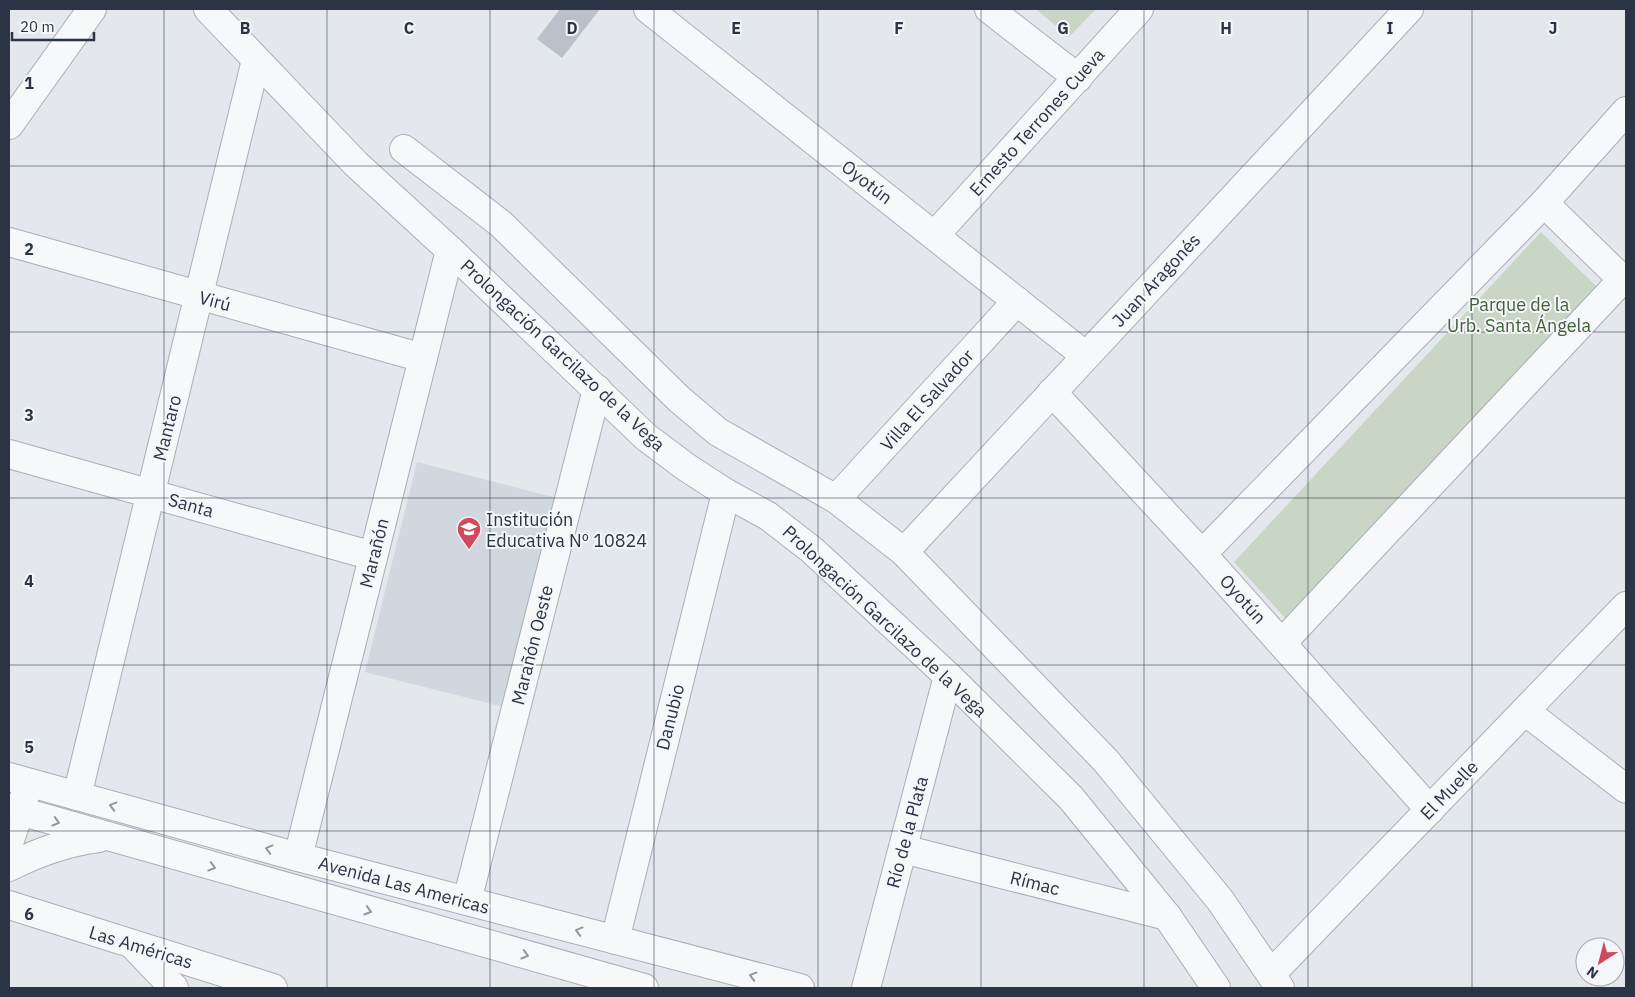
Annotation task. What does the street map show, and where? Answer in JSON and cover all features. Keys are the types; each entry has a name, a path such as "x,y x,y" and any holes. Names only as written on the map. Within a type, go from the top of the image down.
{"street":[{"path":"9,125 92,9"},
{"name":"Prolongación Garcilazo de la Vega","path":"208,9 356,164 450,250 646,437 686,467 726,493 768,516 812,550 948,676 1070,798 1167,916 1216,988"},
{"name":"Oyotún","path":"648,9 1086,356"},
{"path":"989,9 1078,78"},
{"name":"Ernesto Terrones Cueva","path":"935,235 1139,9"},
{"name":"Juan Aragonés","path":"904,552 1409,9"},
{"name":"Mantaro","path":"77,796 256,60"},
{"path":"1202,554 1544,203 1626,111"},
{"path":"404,149 501,224 680,399 718,432 836,499 904,552 1106,761 1220,900 1276,981"},
{"path":"1282,644 1624,281 1544,203"},
{"name":"Virú","path":"9,242 199,297 423,358"},
{"name":"Marañón","path":"298,857 450,250"},
{"name":"Villa El Salvador","path":"836,499 1017,301"},
{"name":"Marañón Oeste","path":"467,901 597,389"},
{"name":"Oyotún","path":"1052,392 1202,554 1430,810"},
{"name":"Santa","path":"9,454 374,556"},
{"name":"Danubio","path":"615,940 726,493"},
{"name":"El Muelle","path":"1276,981 1430,810 1626,606"},
{"name":"Río de la Plata","path":"866,988 948,676"},
{"path":"1525,711 1626,789"},
{"path":"9,843 19,780"},
{"name":"Avenida Las Americas","path":"19,780 298,857 800,988"},
{"name":"Avenida Las Americas","path":"14,810 644,988"},
{"path":"9,867 31,856 71,842 105,837"},
{"name":"Rímac","path":"902,849 1167,916"},
{"name":"Las Américas","path":"9,905 274,988"},
{"path":"133,945 174,988"}],"shaded area":[{"name":"Institución Educativa Nº 10824","path":"417,462 557,498 504,707 365,672"}],"green space":[{"path":"1036,9 1096,9 1069,37"},
{"name":"Parque de la Urb. Santa Ángela","path":"1541,232 1598,288 1287,620 1234,562"}],"building":[{"path":"560,9 600,9 562,58 537,39"}],"place":[{"name":"Institución Educativa Nº 10824","path":"469,550"}]}
